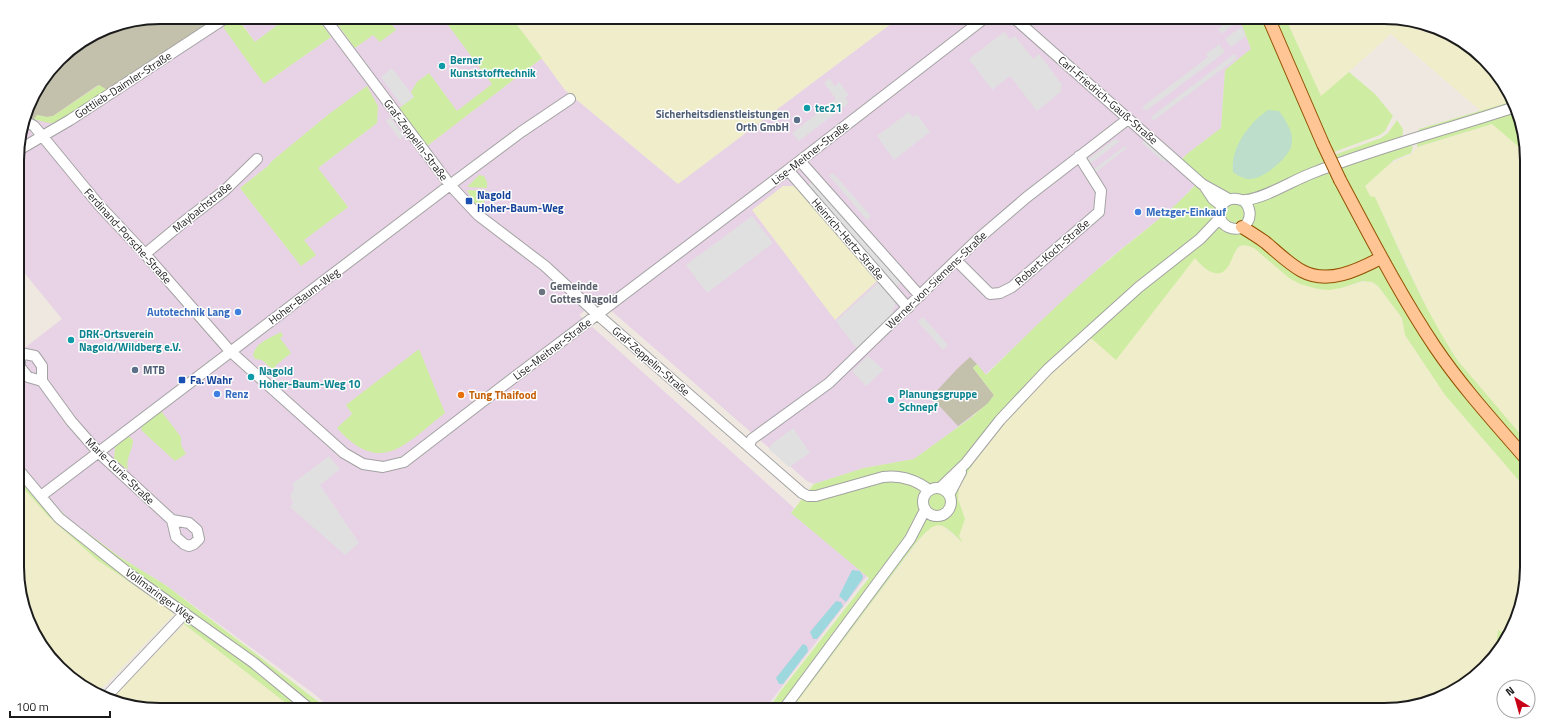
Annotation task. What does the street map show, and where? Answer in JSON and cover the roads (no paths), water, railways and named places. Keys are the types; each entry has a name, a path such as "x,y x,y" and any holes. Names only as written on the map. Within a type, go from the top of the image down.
{"main road":[{"path":"1271,24 1323,144 1340,180 1379,253 1436,348 1472,398 1520,452"},
{"path":"1246,214 1264,241 1302,271 1314,275 1326,277 1338,276 1346,273 1361,262 1379,253"}],"street":[{"name":"Gottlieb-Daimler-Straße","path":"25,146 70,120 216,24"},
{"name":"Graf-Zeppelin-Straße","path":"329,24 450,185 478,215 546,266 598,315 749,445 802,493 808,496 816,496 883,476 898,476 920,483 926,494"},
{"name":"Lise-Meitner-Straße","path":"230,351 344,453 363,464 383,467 404,462 800,161 977,24"},
{"name":"Carl-Friedrich-Gauß-Straße","path":"1021,24 1225,203"},
{"name":"Hoher-Baum-Weg","path":"41,496 450,185 521,132 570,99"},
{"path":"1222,221 1233,229 1246,214 1271,192 1296,179 1353,158 1510,109"},
{"name":"Werner-von-Siemens-Straße","path":"749,445 752,439 829,383 956,260 1027,197 1128,119"},
{"name":"Ferdinand-Porsche-Straße","path":"29,123 34,126 99,205 145,254 230,351"},
{"name":"Robert-Koch-Straße","path":"956,260 990,294 1012,287 1099,212 1101,191 1079,156"},
{"name":"Maybachstraße","path":"145,254 224,191 257,159"},
{"name":"Heinrich-Hertz-Straße","path":"800,161 920,296"},
{"name":"Heinrich-Hertz-Straße","path":"788,170 908,308"},
{"path":"940,488 949,495 951,502 948,510 942,515 929,513 924,506 926,494 940,488 966,463 1000,420 1048,369 1139,287 1222,221 1225,203 1239,199 1246,214"},
{"name":"Marie-Curie-Straße","path":"42,381 71,421 98,452 172,520"},
{"path":"949,495 966,463"},
{"name":"Vollmaringer Weg","path":"24,476 65,522 132,576 254,663 303,703"},
{"path":"788,703 929,513"},
{"path":"109,693 185,613"}],"water":[{"path":"852,570 860,571 863,578 846,602 839,596"},
{"path":"836,601 841,602 843,606 817,639 813,639 810,632"},
{"path":"803,644 807,646 808,651 783,684 779,684 776,678"}],"place":[{"name":"Berner Kunststofftechnik","path":"442,66"},
{"name":"tec21","path":"807,108"},
{"name":"Sicherheitsdienstleistungen Orth GmbH","path":"797,120"},
{"name":"Nagold Hoher-Baum-Weg","path":"469,201"},
{"name":"Metzger-Einkauf","path":"1138,212"},
{"name":"Gemeinde Gottes Nagold","path":"542,292"},
{"name":"Autotechnik Lang","path":"238,312"},
{"name":"DRK-Ortsverein Nagold/Wildberg e.V.","path":"71,340"},
{"name":"MTB","path":"135,370"},
{"name":"Nagold Hoher-Baum-Weg 10","path":"251,377"},
{"name":"Fa. Wahr","path":"182,380"},
{"name":"Renz","path":"217,394"},
{"name":"Tung Thaifood","path":"461,395"},
{"name":"Planungsgruppe Schnepf","path":"891,400"}]}
